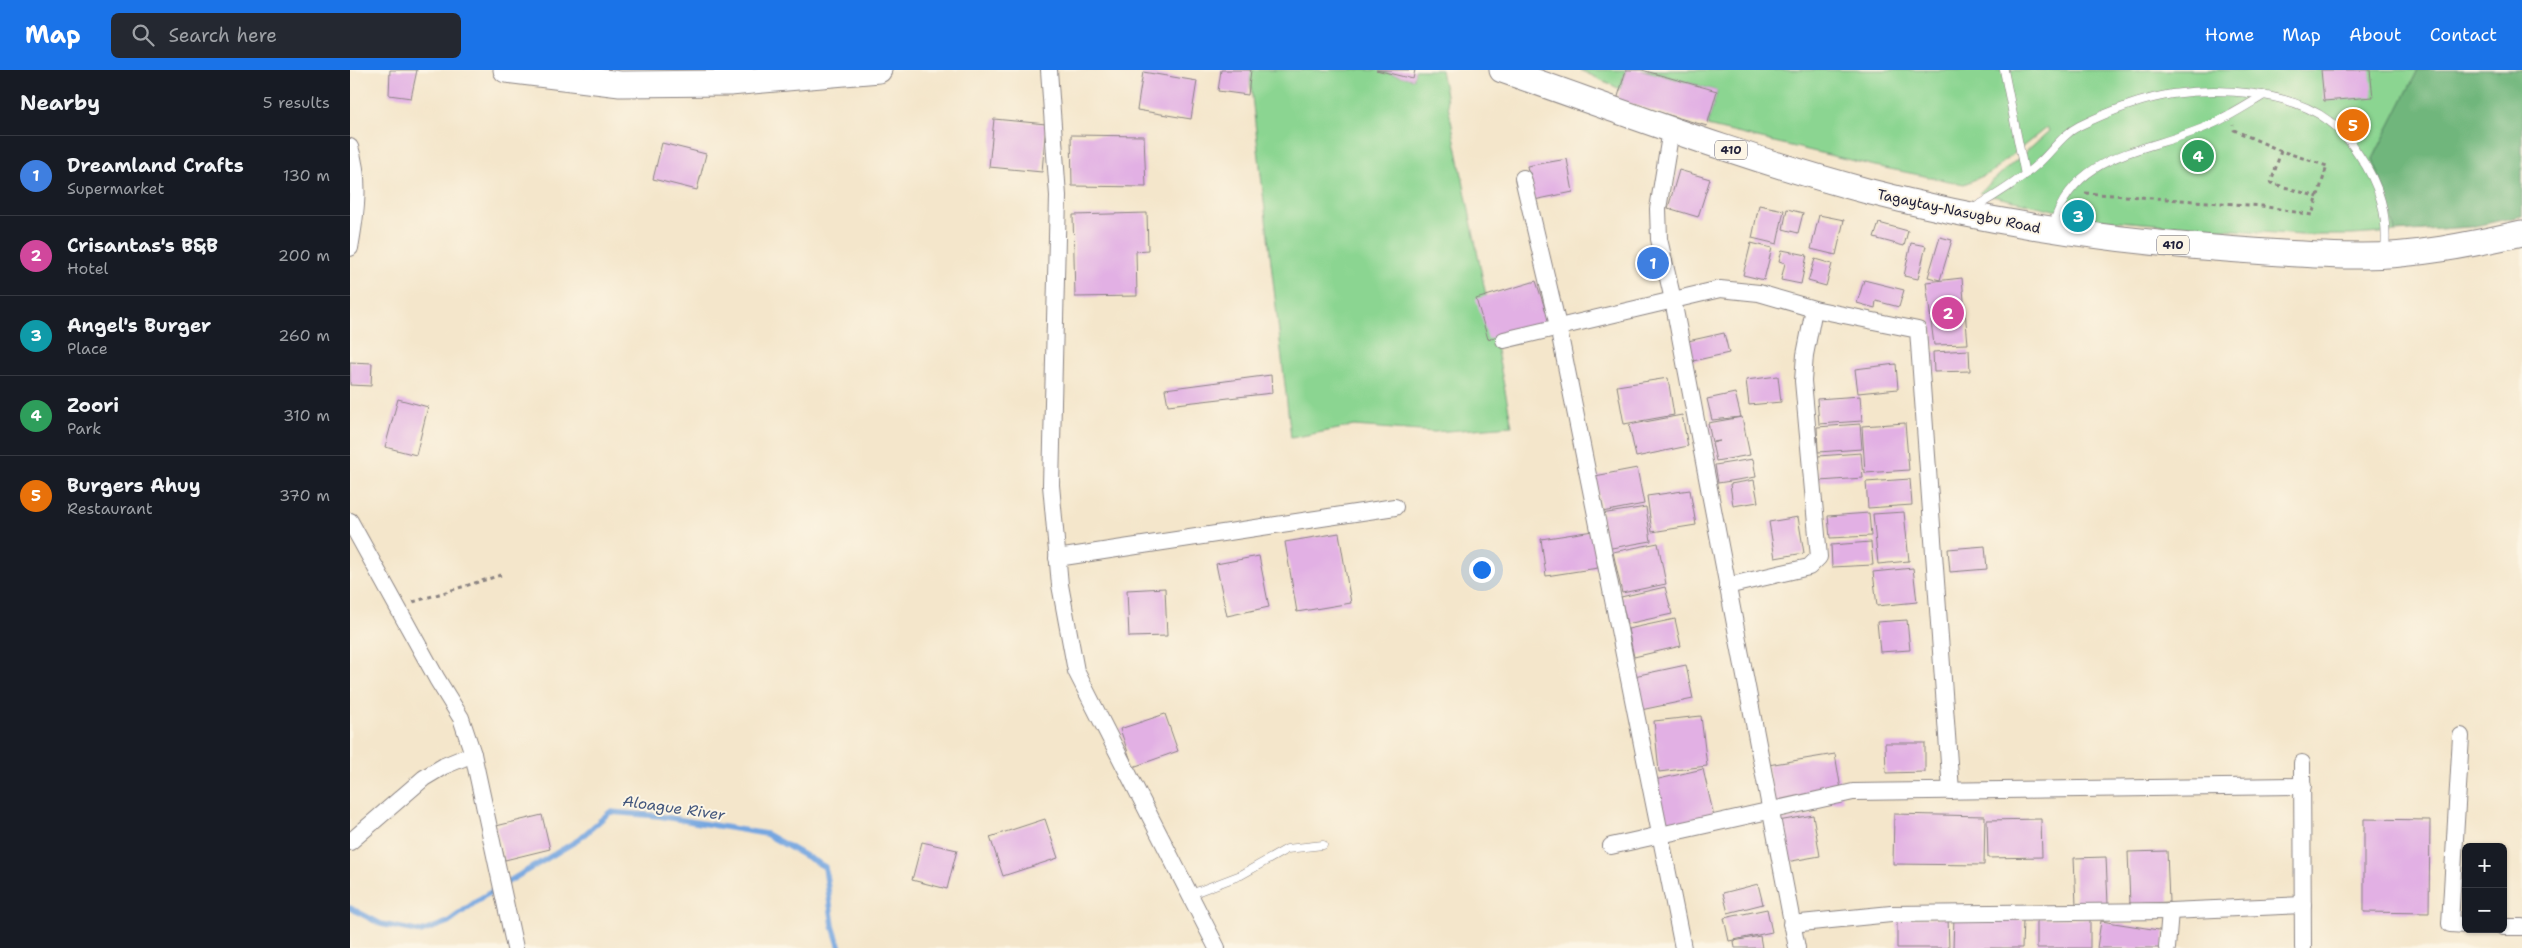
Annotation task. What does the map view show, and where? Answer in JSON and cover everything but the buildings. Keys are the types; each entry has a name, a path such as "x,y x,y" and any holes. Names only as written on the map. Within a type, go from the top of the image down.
{"main road":[{"path":"506,70 571,79 638,84 739,83 879,70"},
{"name":"Tagaytay-Nasugbu Road","path":"1502,70 1765,161 1864,190 1964,214 2051,231 2146,243 2248,251 2360,256 2442,249 2522,233"}],"street":[{"path":"1049,70 1058,196 1051,485 1060,584 1076,671 1124,769 1217,948"},
{"path":"1671,130 1658,209 1659,239 1673,300 1796,948"},
{"path":"350,147 358,204 350,248"},
{"path":"1523,178 1558,326 1684,948"},
{"path":"1504,340 1720,289 1742,290 1814,309 1918,330 1951,791"},
{"path":"1727,586 1809,567 1819,557 1803,381 1805,355 1814,309"},
{"path":"1057,558 1395,506"},
{"path":"351,524 437,679 461,718 473,754 515,948"},
{"path":"2461,736 2450,924 2462,925"},
{"path":"350,842 424,778 444,766 473,754"},
{"path":"2302,763 2303,948"},
{"path":"1611,846 1853,792 1885,790 1951,791 2303,786"},
{"path":"1791,924 1891,914 2170,911 2303,905"},
{"path":"2167,948 2170,911"},
{"path":"2507,926 2522,927"}],"lane":[{"path":"2004,70 2025,175"},
{"path":"1964,214 2010,188 2077,127 2139,102 2172,94 2202,92 2264,95 2312,110 2346,135 2364,162 2379,191 2384,208 2385,255"},
{"path":"2051,231 2058,206 2067,191 2077,181 2101,165 2127,152 2210,126 2264,95"},
{"path":"1190,894 1241,875 1287,849 1323,845"}],"path":[{"path":"2067,191 2262,206 2312,215 2327,166 2280,151 2234,130 2230,115"},
{"path":"2280,151 2271,183 2318,197"},
{"path":"397,607 501,576"}],"green space":[{"path":"1249,70 1376,70 1413,79 1415,70 1441,70 1512,426 1434,432 1354,426 1291,438"},
{"path":"1580,70 1626,70 1620,89"},
{"path":"1642,70 2418,70 2373,159 2389,204 2395,232 2353,235 2302,235 2094,219 1979,193 2049,131 2047,127 1990,173 1964,184 1875,166 1707,126 1717,91"},
{"path":"2418,70 2522,70 2522,216 2470,227 2395,232 2389,204 2373,159"}],"waterway":[{"name":"Aloague River","path":"350,908 381,924 421,932 448,922 481,898 578,840 610,812 659,816 766,834 825,867 833,926 840,948"}],"place":[{"name":"Burgers Ahuy","path":"2353,125"},
{"name":"Zoori","path":"2198,156"},
{"name":"Angel's Burger","path":"2078,216"},
{"name":"Dreamland Crafts","path":"1653,263"},
{"name":"Crisantas's B&B","path":"1948,313"}]}
